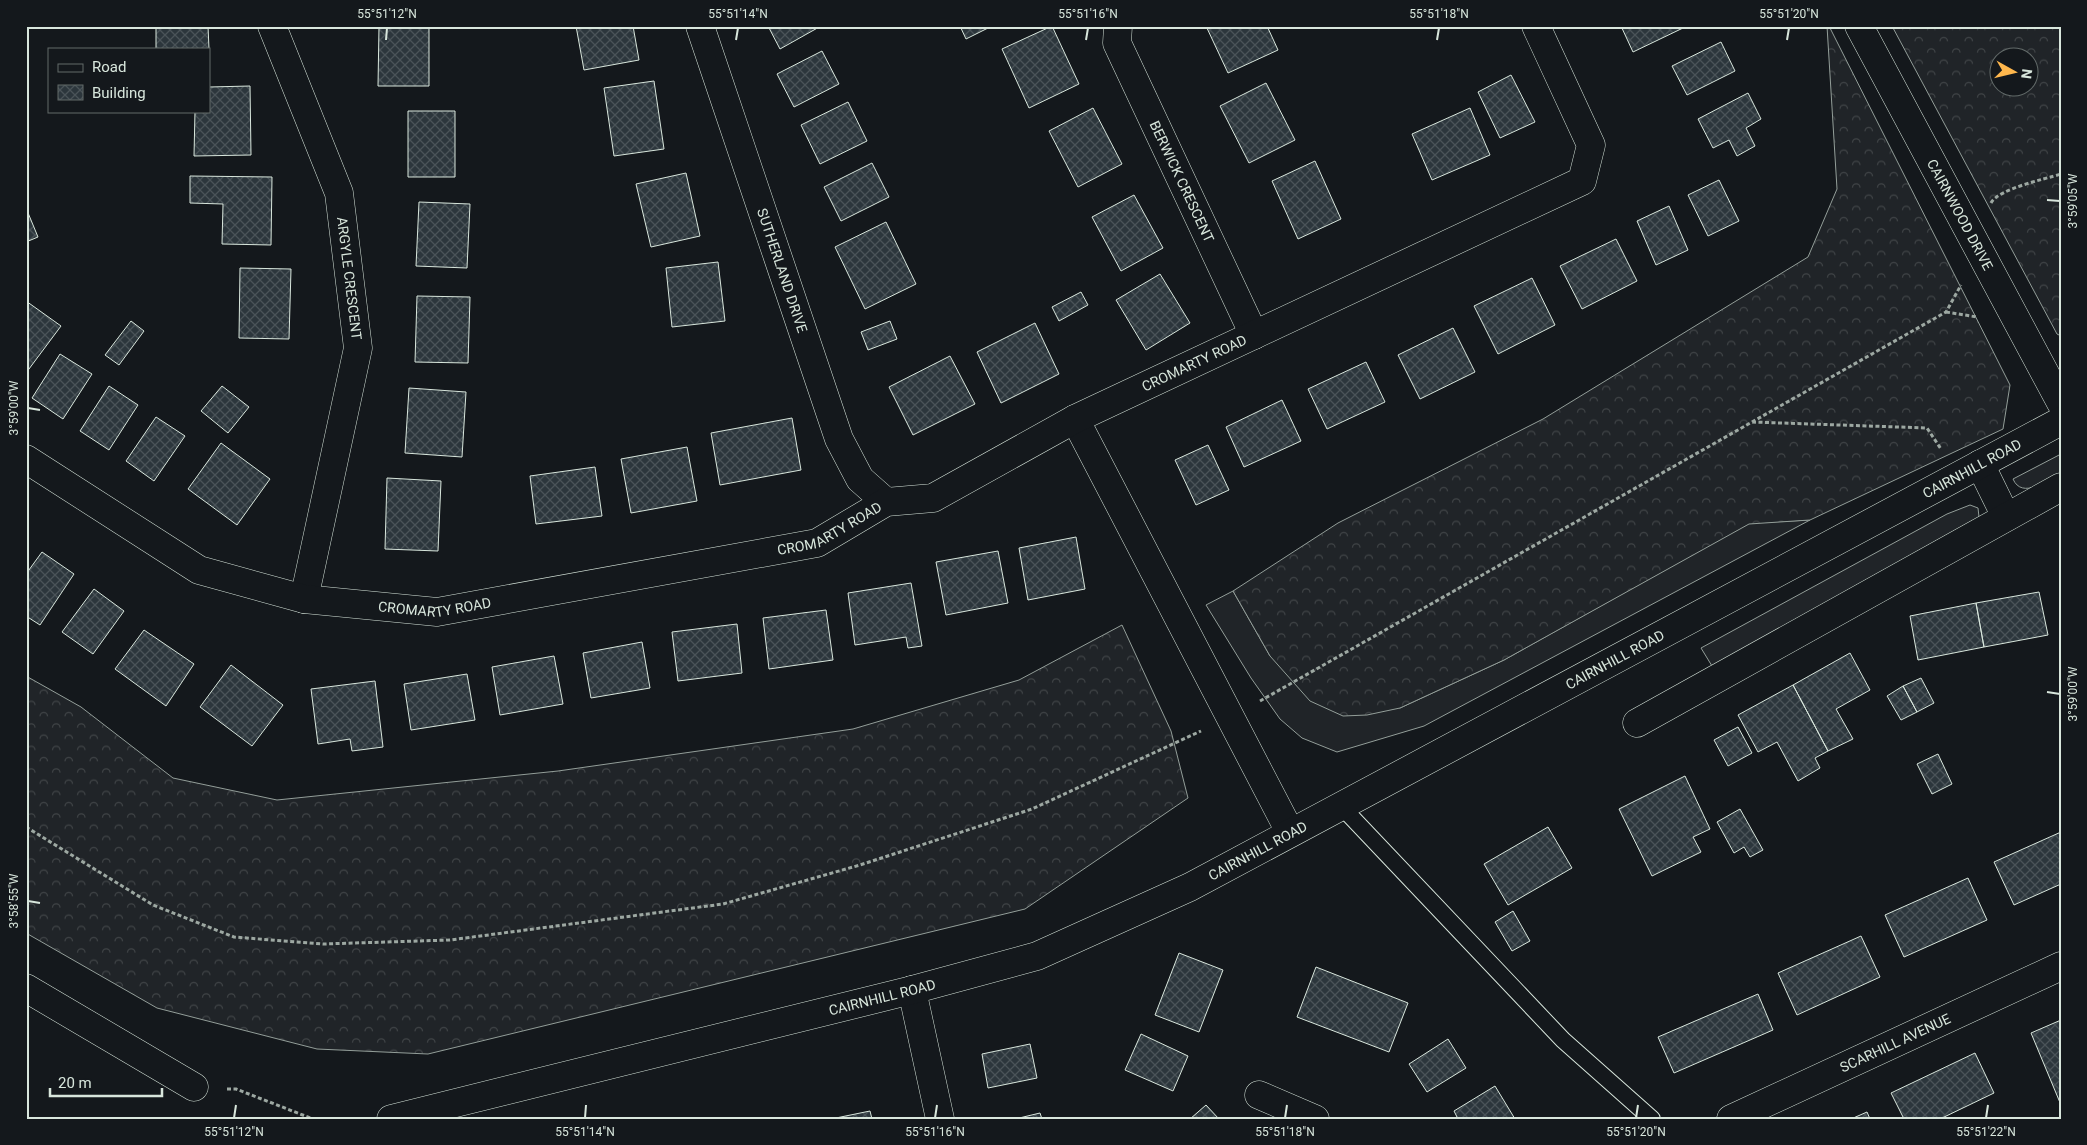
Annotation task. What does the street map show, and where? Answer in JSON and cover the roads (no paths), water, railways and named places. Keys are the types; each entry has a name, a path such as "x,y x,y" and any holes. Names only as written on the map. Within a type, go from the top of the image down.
{"street":[{"name":"ARGYLE CRESCENT","path":"272,26 339,193 358,348 304,599"},
{"name":"SUTHERLAND DRIVE","path":"700,26 839,439 860,479 886,502"},
{"name":"BERWICK CRESCENT","path":"1118,26 1117,43 1254,335"},
{"name":"CROMARTY ROAD","path":"26,459 199,570 304,599 437,612 817,543 886,502 933,498 1074,419 1582,182 1591,145 1536,26"},
{"name":"CAIRNWOOD DRIVE","path":"1859,26 2061,403"},
{"path":"1074,419 1290,832"},
{"name":"CAIRNHILL ROAD","path":"391,1119 912,990 1037,956 1190,887 2061,421"},
{"path":"1970,470 2006,517"},
{"path":"1637,723 2061,487"},
{"name":"SCARHILL AVENUE","path":"1730,1119 2061,966"},
{"path":"26,988 194,1087"},
{"path":"912,990 940,1119"},
{"path":"1259,1095 1315,1119"}],"lane":[{"path":"1342,807 1563,1040 1652,1119"}]}
